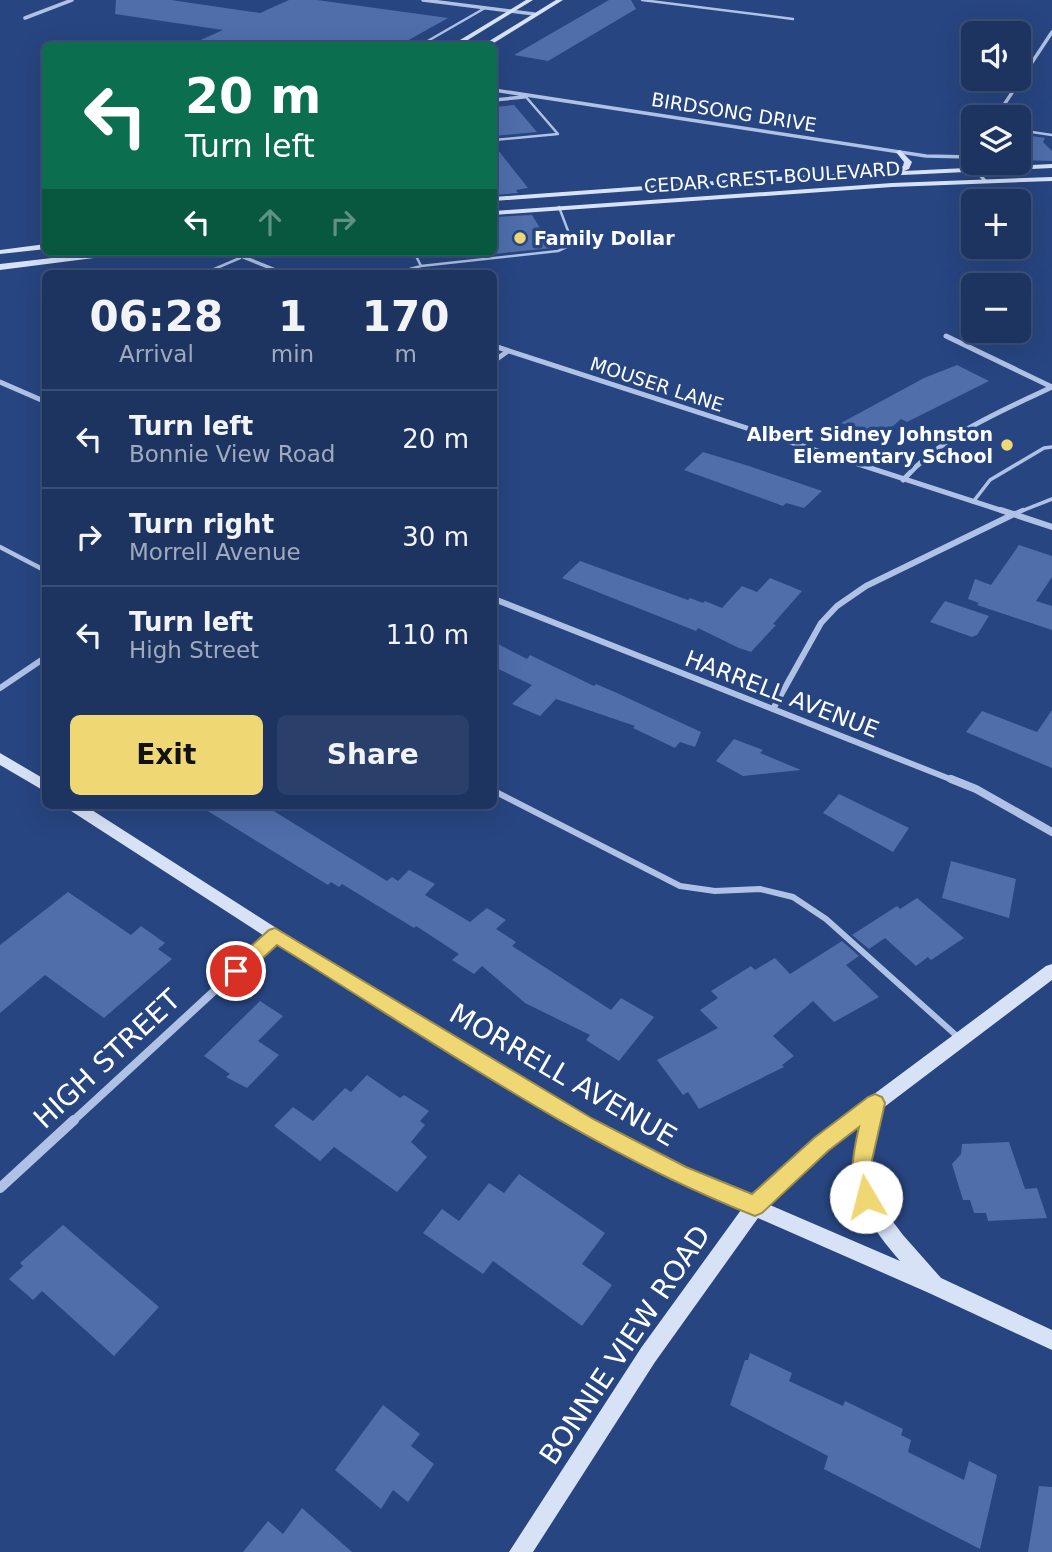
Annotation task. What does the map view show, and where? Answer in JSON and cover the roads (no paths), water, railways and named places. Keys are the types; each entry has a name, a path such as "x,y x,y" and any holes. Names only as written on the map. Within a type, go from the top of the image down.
{"street":[{"path":"64,0 71,0"},
{"path":"25,18 71,0"},
{"path":"423,0 534,14"},
{"path":"460,42 530,0"},
{"path":"490,42 560,0"},
{"path":"1004,105 1052,32"},
{"name":"BIRDSONG DRIVE","path":"497,90 926,156 961,155"},
{"path":"497,100 532,96"},
{"path":"896,172 906,167 908,162 900,152"},
{"name":"CEDAR CREST BOULEVARD","path":"1031,167 1052,166"},
{"name":"CEDAR CREST BOULEVARD","path":"497,199 896,172 961,170"},
{"path":"980,175 985,181"},
{"name":"CEDAR CREST BOULEVARD","path":"497,213 1052,179"},
{"path":"552,195 559,207"},
{"path":"0,251 42,246"},
{"path":"0,267 92,256"},
{"path":"237,256 274,270"},
{"path":"946,336 1052,387"},
{"name":"MOUSER LANE","path":"497,347 1052,527"},
{"path":"497,358 508,351"},
{"path":"0,382 42,400"},
{"path":"903,480 912,468 950,438 1052,387"},
{"path":"773,709 821,623 836,606 866,586 1014,514"},
{"name":"HARRELL AVENUE","path":"497,600 976,789 1052,832"},
{"path":"0,688 42,660"},
{"path":"0,758 42,784"},
{"name":"MORRELL AVENUE","path":"79,809 275,935 586,1125 678,1174 936,1286 1052,1340"},
{"name":"HIGH STREET","path":"0,1188 275,935"},
{"name":"BONNIE VIEW ROAD","path":"520,1552 648,1354 755,1206 821,1144 1052,971"},
{"path":"875,1103 862,1160 866,1197 884,1227 936,1286"}],"lane":[{"path":"642,0 793,19"},
{"path":"426,42 485,8"},
{"path":"497,140 558,134 526,97"},
{"path":"1031,132 1052,135"},
{"path":"406,270 421,266 558,251 573,244 559,207"},
{"path":"416,256 421,266"},
{"path":"212,270 240,258"},
{"path":"973,502 990,480 1052,447"},
{"path":"1014,514 1052,499"},
{"path":"0,547 42,569"},
{"path":"497,793 680,886 715,891 760,889 793,897 826,919 960,1040"}],"place":[{"name":"Family Dollar","path":"520,238"},
{"name":"Albert Sidney Johnston Elementary School","path":"1007,445"}]}
